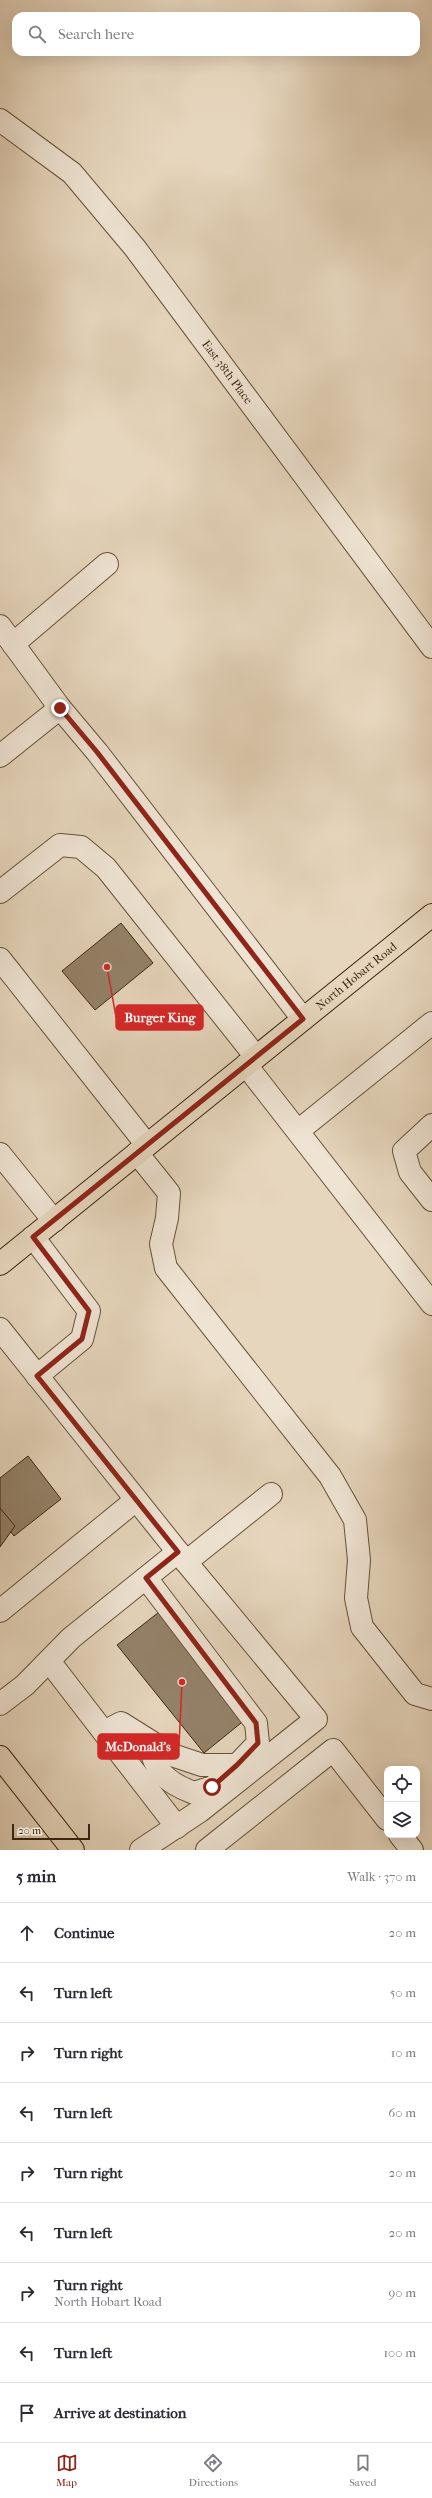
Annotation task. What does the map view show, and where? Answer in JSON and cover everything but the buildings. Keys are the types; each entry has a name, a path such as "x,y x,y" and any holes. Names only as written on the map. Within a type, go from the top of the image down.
{"main road":[{"name":"North Hobart Road","path":"0,1264 432,915"},
{"path":"0,1756 73,1850"}],"street":[{"name":"East 38th Place","path":"0,120 72,173 135,248 432,647"},
{"path":"13,644 107,564"},
{"path":"0,626 60,708 97,752 303,1019"},
{"path":"0,756 60,708"},
{"path":"0,892 60,845 81,847 106,868 251,1061 298,1131 432,1304"},
{"path":"0,959 142,1149 169,1193 167,1218 161,1244 166,1268 330,1476 355,1520 359,1560 356,1598 362,1627 415,1694 432,1700"},
{"path":"298,1131 432,1023"},
{"path":"432,1125 404,1151 410,1172 432,1200"},
{"path":"1,1156 54,1221"},
{"path":"33,1237 89,1311 82,1339 37,1376"},
{"path":"0,1329 182,1557 316,1719 177,1828 141,1850"},
{"path":"0,1704 25,1685 71,1638 146,1578 182,1557 271,1494"},
{"path":"0,1611 136,1500"},
{"path":"146,1578 256,1723 258,1743 237,1765 212,1787 194,1793 174,1786 153,1762 149,1741"},
{"path":"48,1661 177,1828"},
{"path":"104,1732 121,1723 172,1755 202,1765 237,1765"},
{"path":"207,1850 333,1750 384,1815"},
{"path":"402,1838 412,1850"}],"place":[{"name":"Burger King","path":"107,967"},
{"name":"McDonald's","path":"182,1682"}],"route":[{"path":"60,708 97,752 303,1019 33,1237 89,1311 82,1339 37,1376 178,1552 146,1578 256,1723 258,1743 237,1765 212,1787"}]}
